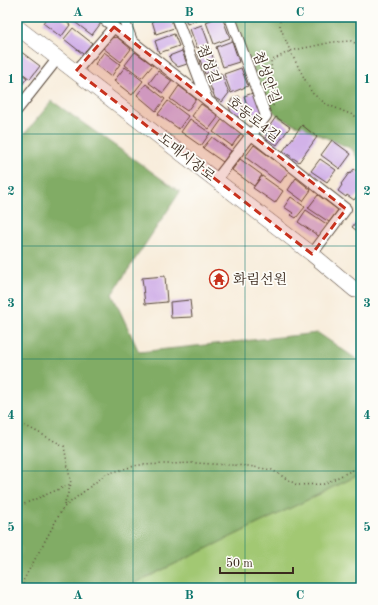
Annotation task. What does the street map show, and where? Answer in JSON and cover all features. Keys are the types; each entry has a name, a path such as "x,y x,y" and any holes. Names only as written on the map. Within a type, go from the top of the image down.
{"street":[{"name":"호동로4길","path":"101,17 346,209 312,254"},
{"path":"123,17 132,41"},
{"name":"첨성길","path":"176,17 207,99"},
{"name":"첨성안길","path":"216,180 266,116 230,17"},
{"name":"도매시장로","path":"17,27 312,254 355,290"},
{"path":"76,71 114,27"},
{"path":"19,105 58,58"}],"path":[{"path":"280,17 280,26 290,51 312,93 326,104 361,120"},
{"path":"266,116 274,103 271,61 290,51 333,42 351,41 361,46"},
{"path":"17,428 26,426 64,446 71,484 63,508 23,581 24,588"},
{"path":"63,508 106,474 138,465 195,463 248,466 272,470 296,485 324,484 361,466"},
{"path":"17,507 71,484"}],"highlighted area":[{"path":"114,27 346,209 312,254 76,71"}],"green space":[{"path":"229,17 361,17 361,164 352,149 280,118 271,109"},
{"path":"52,101 180,192 112,294 139,352 318,333 361,362 361,474 125,588 17,588 17,143"},
{"path":"361,474 361,588 125,588"}],"building":[{"path":"47,17 60,17 70,25 61,37 43,23"},
{"path":"68,17 94,17 101,23 92,35"},
{"path":"164,17 170,17 174,28 156,34 152,21"},
{"path":"185,17 199,17 200,19 187,24"},
{"path":"222,17 230,38 214,44 206,22"},
{"path":"202,25 209,44 197,48 190,29"},
{"path":"73,28 92,43 83,54 64,39"},
{"path":"174,34 179,46 159,53 155,41"},
{"path":"117,37 131,49 121,62 103,48 111,38"},
{"path":"232,41 239,62 223,67 216,47"},
{"path":"210,49 217,69 205,74 198,54"},
{"path":"20,51 40,66 30,79 17,69 17,55"},
{"path":"182,51 187,64 178,67 171,61 169,56"},
{"path":"104,52 120,64 111,77 95,64"},
{"path":"135,52 153,65 142,78 125,65"},
{"path":"125,67 143,81 132,95 114,81"},
{"path":"241,68 248,86 231,93 224,74"},
{"path":"17,70 27,78 17,91"},
{"path":"158,71 172,81 163,93 149,83"},
{"path":"221,73 229,93 222,102 215,98 207,78"},
{"path":"146,84 165,99 156,111 137,95"},
{"path":"179,86 196,99 187,111 170,99"},
{"path":"256,92 264,113 252,118 244,96"},
{"path":"239,96 246,115 236,117 231,112 229,106 232,99"},
{"path":"168,101 188,116 179,129 158,114"},
{"path":"201,104 219,116 209,129 192,116"},
{"path":"276,117 290,127 277,145 267,138 266,135 266,131"},
{"path":"223,118 242,132 232,146 213,132"},
{"path":"190,119 210,133 201,146 181,132"},
{"path":"302,125 317,137 299,162 283,151"},
{"path":"212,137 231,151 223,162 203,148"},
{"path":"332,140 351,154 340,169 321,155"},
{"path":"254,145 289,171 280,183 245,157"},
{"path":"240,159 262,175 254,186 232,170"},
{"path":"320,159 336,170 327,182 311,171"},
{"path":"354,169 361,175 361,191 354,200 347,195 346,197 338,191 349,173 350,174"},
{"path":"262,176 283,191 275,203 253,188"},
{"path":"296,178 311,190 303,201 288,190"},
{"path":"318,195 338,210 329,222 308,208"},
{"path":"291,197 305,207 296,218 291,215 293,213 284,207"},
{"path":"361,207 361,234 352,227 359,218 355,215"},
{"path":"306,210 328,225 320,237 298,222"},
{"path":"165,276 167,302 145,304 142,278"},
{"path":"190,300 192,317 171,318 170,302"}],"place":[{"name":"화림선원","path":"219,279"}]}
